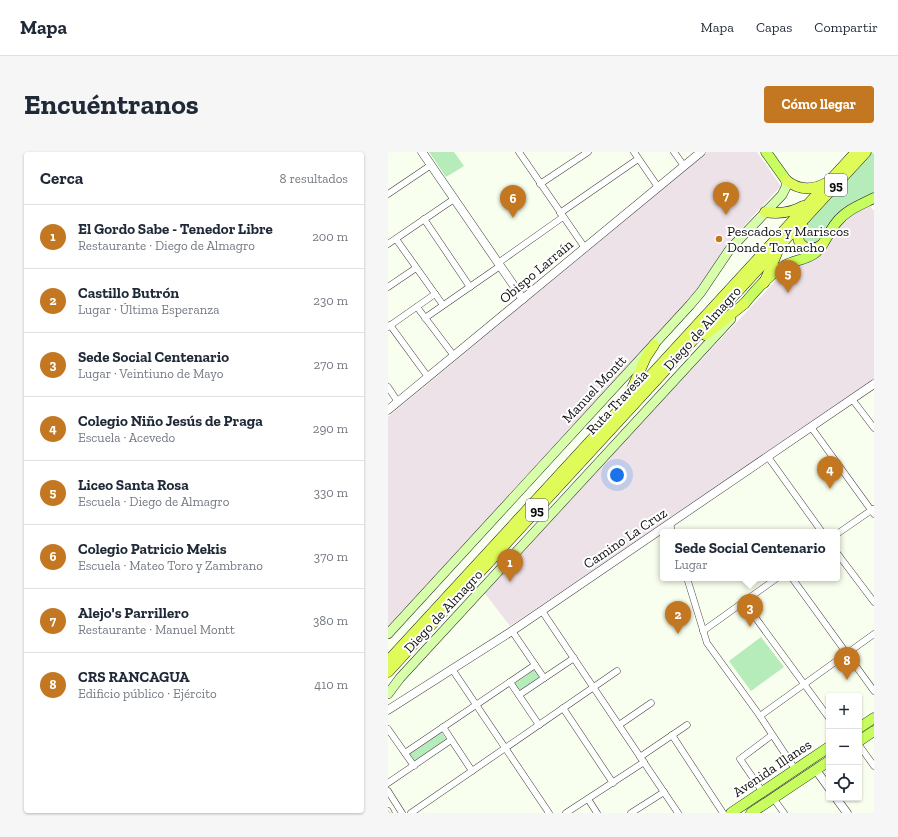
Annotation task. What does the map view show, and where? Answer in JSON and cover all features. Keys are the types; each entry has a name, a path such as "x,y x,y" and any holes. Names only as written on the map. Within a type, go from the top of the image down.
{"highway":[{"name":"Ruta Travesía","path":"388,672 406,647 621,408 856,152"},
{"name":"Ruta Travesía","path":"388,661 406,647 667,368 866,152"},
{"path":"786,180 794,186 804,189 818,187 829,181"},
{"path":"765,212 784,213 808,204"},
{"path":"806,217 798,236 801,244 812,249 818,248 823,244"},
{"path":"764,283 772,263 783,243"},
{"path":"667,368 744,304"},
{"path":"621,408 654,345"},
{"path":"388,658 406,647"},
{"path":"388,677 406,647"}],"main road":[{"path":"766,152 786,180"},
{"name":"Manuel Montt","path":"388,634 701,292 730,249 782,195 786,187 786,180"},
{"name":"Diego de Almagro","path":"388,694 400,678 764,283 787,264 809,256 823,244 834,226 842,217 850,210 874,198"},
{"path":"862,726 874,718"},
{"path":"862,739 874,731"},
{"path":"816,770 815,764 825,750"},
{"name":"Avenida Illanes","path":"731,813 825,750"},
{"name":"Avenida Illanes","path":"751,813 826,763"},
{"path":"791,786 796,775 795,769"},
{"path":"765,790 773,798"}],"street":[{"path":"422,152 523,299"},
{"path":"520,152 540,184 585,248"},
{"path":"540,184 588,152"},
{"path":"634,152 658,187"},
{"path":"674,152 684,166"},
{"name":"Obispo Larraín","path":"388,410 701,152"},
{"path":"424,318 470,287 562,215 638,159"},
{"path":"388,194 431,165"},
{"path":"388,244 454,199"},
{"path":"424,220 470,287"},
{"path":"396,239 443,305"},
{"path":"388,287 416,268"},
{"path":"428,377 389,326 435,294"},
{"path":"417,307 454,356"},
{"name":"Camino La Cruz","path":"661,529 874,384"},
{"path":"388,387 398,402"},
{"path":"852,398 874,428"},
{"path":"811,427 873,510 840,532"},
{"path":"768,457 820,529"},
{"path":"670,523 671,529"},
{"name":"Camino La Cruz","path":"388,710 512,631 660,530"},
{"path":"840,557 874,602"},
{"path":"687,581 703,631 710,647 760,716 795,769"},
{"path":"703,631 773,581"},
{"path":"794,581 874,691"},
{"path":"744,602 826,714"},
{"path":"542,611 678,813"},
{"path":"512,631 544,678"},
{"path":"760,716 874,634"},
{"path":"519,695 574,658"},
{"path":"405,752 535,665"},
{"path":"452,670 549,813"},
{"path":"411,813 617,671"},
{"path":"510,682 539,725"},
{"path":"619,725 651,703"},
{"path":"563,708 613,783"},
{"path":"566,813 613,783 672,735 687,725"},
{"path":"443,727 472,771"},
{"path":"388,729 414,766"},
{"path":"672,735 723,813"},
{"path":"765,790 740,759 772,735"},
{"path":"388,783 451,740"},
{"path":"862,749 874,766"},
{"path":"816,770 826,784"},
{"path":"388,791 402,813"},
{"path":"632,813 664,792"},
{"path":"388,805 393,798"},
{"path":"773,798 784,813"},
{"path":"588,799 598,813"},
{"path":"838,801 847,813"}],"shaded area":[{"path":"707,152 757,152 781,186 728,243 697,290 388,631 388,417"},
{"path":"870,206 874,211 874,381 510,626 483,591 783,273 818,256 830,243 840,222"}],"green space":[{"path":"429,152 454,152 464,166 446,177"},
{"path":"870,152 874,152 874,194 856,202 836,215 817,242 806,245 801,232 803,228"},
{"path":"761,637 784,667 751,691 729,661"},
{"path":"534,667 542,679 520,693 512,681"},
{"path":"440,730 448,742 415,764 408,753"}],"place":[{"name":"Alejo's Parrillero","path":"726,215"},
{"name":"Colegio Patricio Mekis","path":"513,218"},
{"name":"Pescados y Mariscos Donde Tomacho","path":"719,239"},
{"name":"Liceo Santa Rosa","path":"788,293"},
{"name":"Colegio Niño Jesús de Praga","path":"830,489"},
{"name":"El Gordo Sabe - Tenedor Libre","path":"510,582"},
{"name":"Sede Social Centenario","path":"750,627"},
{"name":"Castillo Butrón","path":"678,634"},
{"name":"CRS RANCAGUA","path":"847,680"}]}
